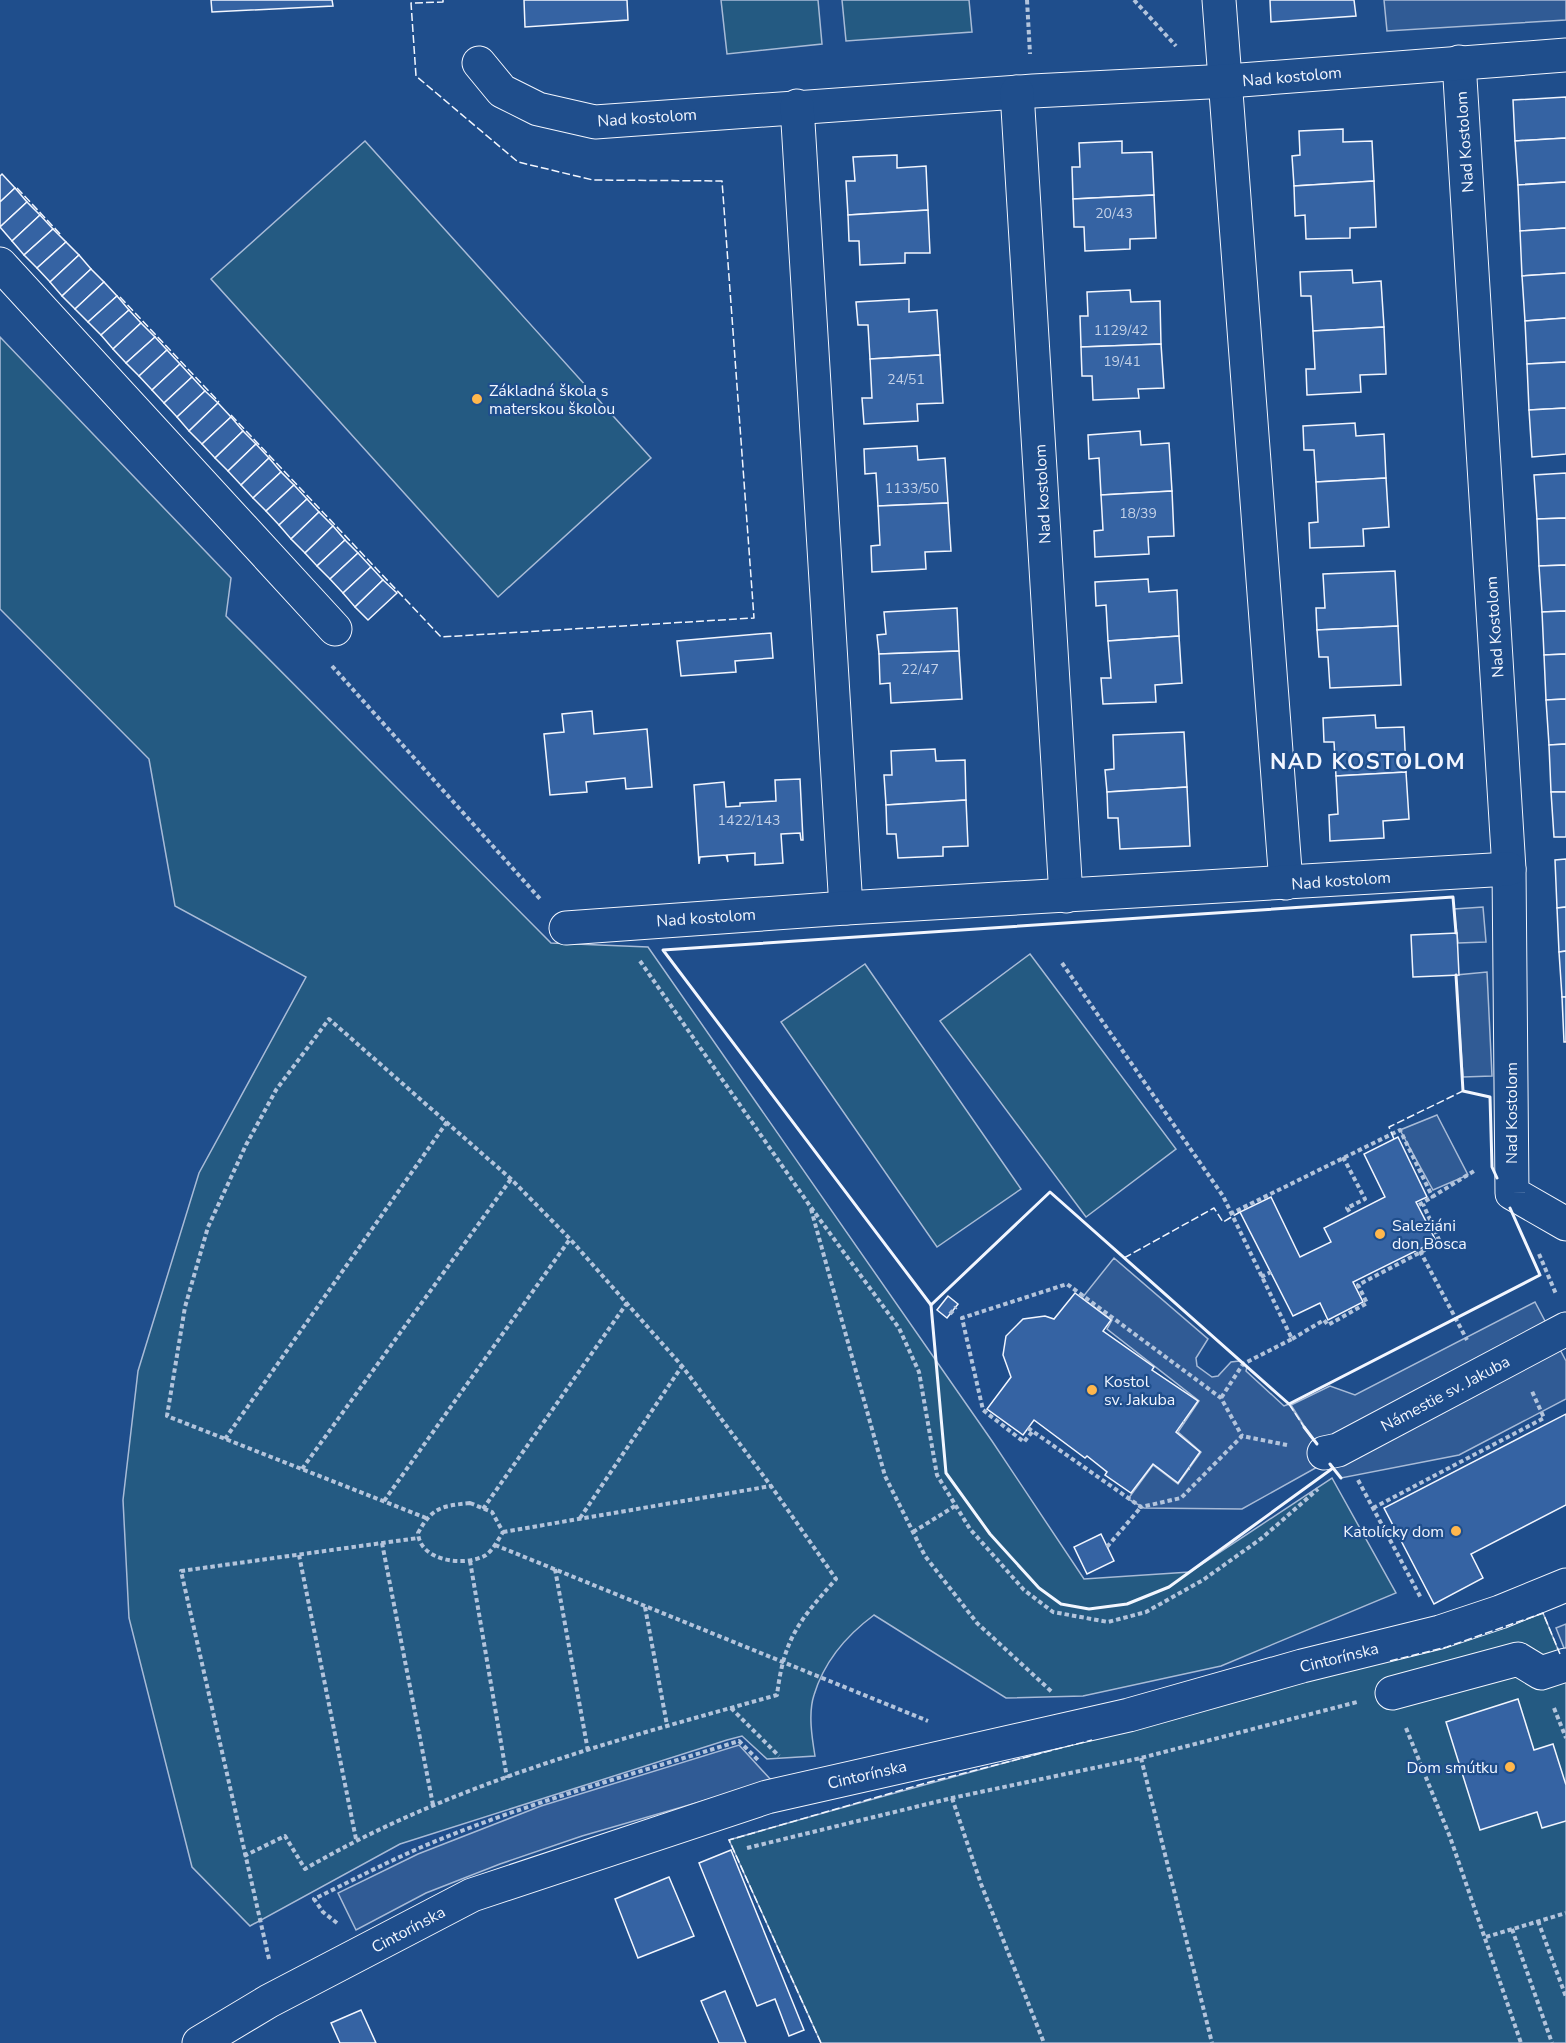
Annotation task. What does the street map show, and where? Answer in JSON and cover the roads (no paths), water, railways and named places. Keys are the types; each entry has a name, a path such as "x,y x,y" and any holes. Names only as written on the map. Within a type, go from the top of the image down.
{"street":[{"path":"1220,0 1218,81 1286,883"},
{"name":"Nad kostolom","path":"478,63 502,92 538,109 595,122 797,106 1218,81 1566,55"},
{"name":"Nad Kostolom","path":"1459,62 1509,869 1512,1193 1566,1224"},
{"name":"Nad kostolom","path":"1025,91 1066,896"},
{"path":"797,106 846,908"},
{"path":"0,264 335,629"},
{"name":"Nad kostolom","path":"566,928 846,908 1509,869"},
{"name":"Námestie sv. Jakuba","path":"1324,1453 1338,1450 1566,1329"},
{"name":"Cintorínska","path":"199,2043 278,1997 472,1895 766,1797 802,1779 1130,1715 1302,1666 1440,1632 1500,1612 1566,1585"},
{"path":"1392,1693 1518,1659 1541,1673 1566,1665"}],"place":[{"name":"Základná škola s materskou školou","path":"477,399"},
{"name":"Saleziáni don Bosca","path":"1380,1234"},
{"name":"Kostol sv. Jakuba","path":"1092,1390"},
{"name":"Katolícky dom","path":"1456,1531"},
{"name":"Dom smútku","path":"1510,1767"}],"district":[{"name":"NAD KOSTOLOM","path":"1368,761"}]}
